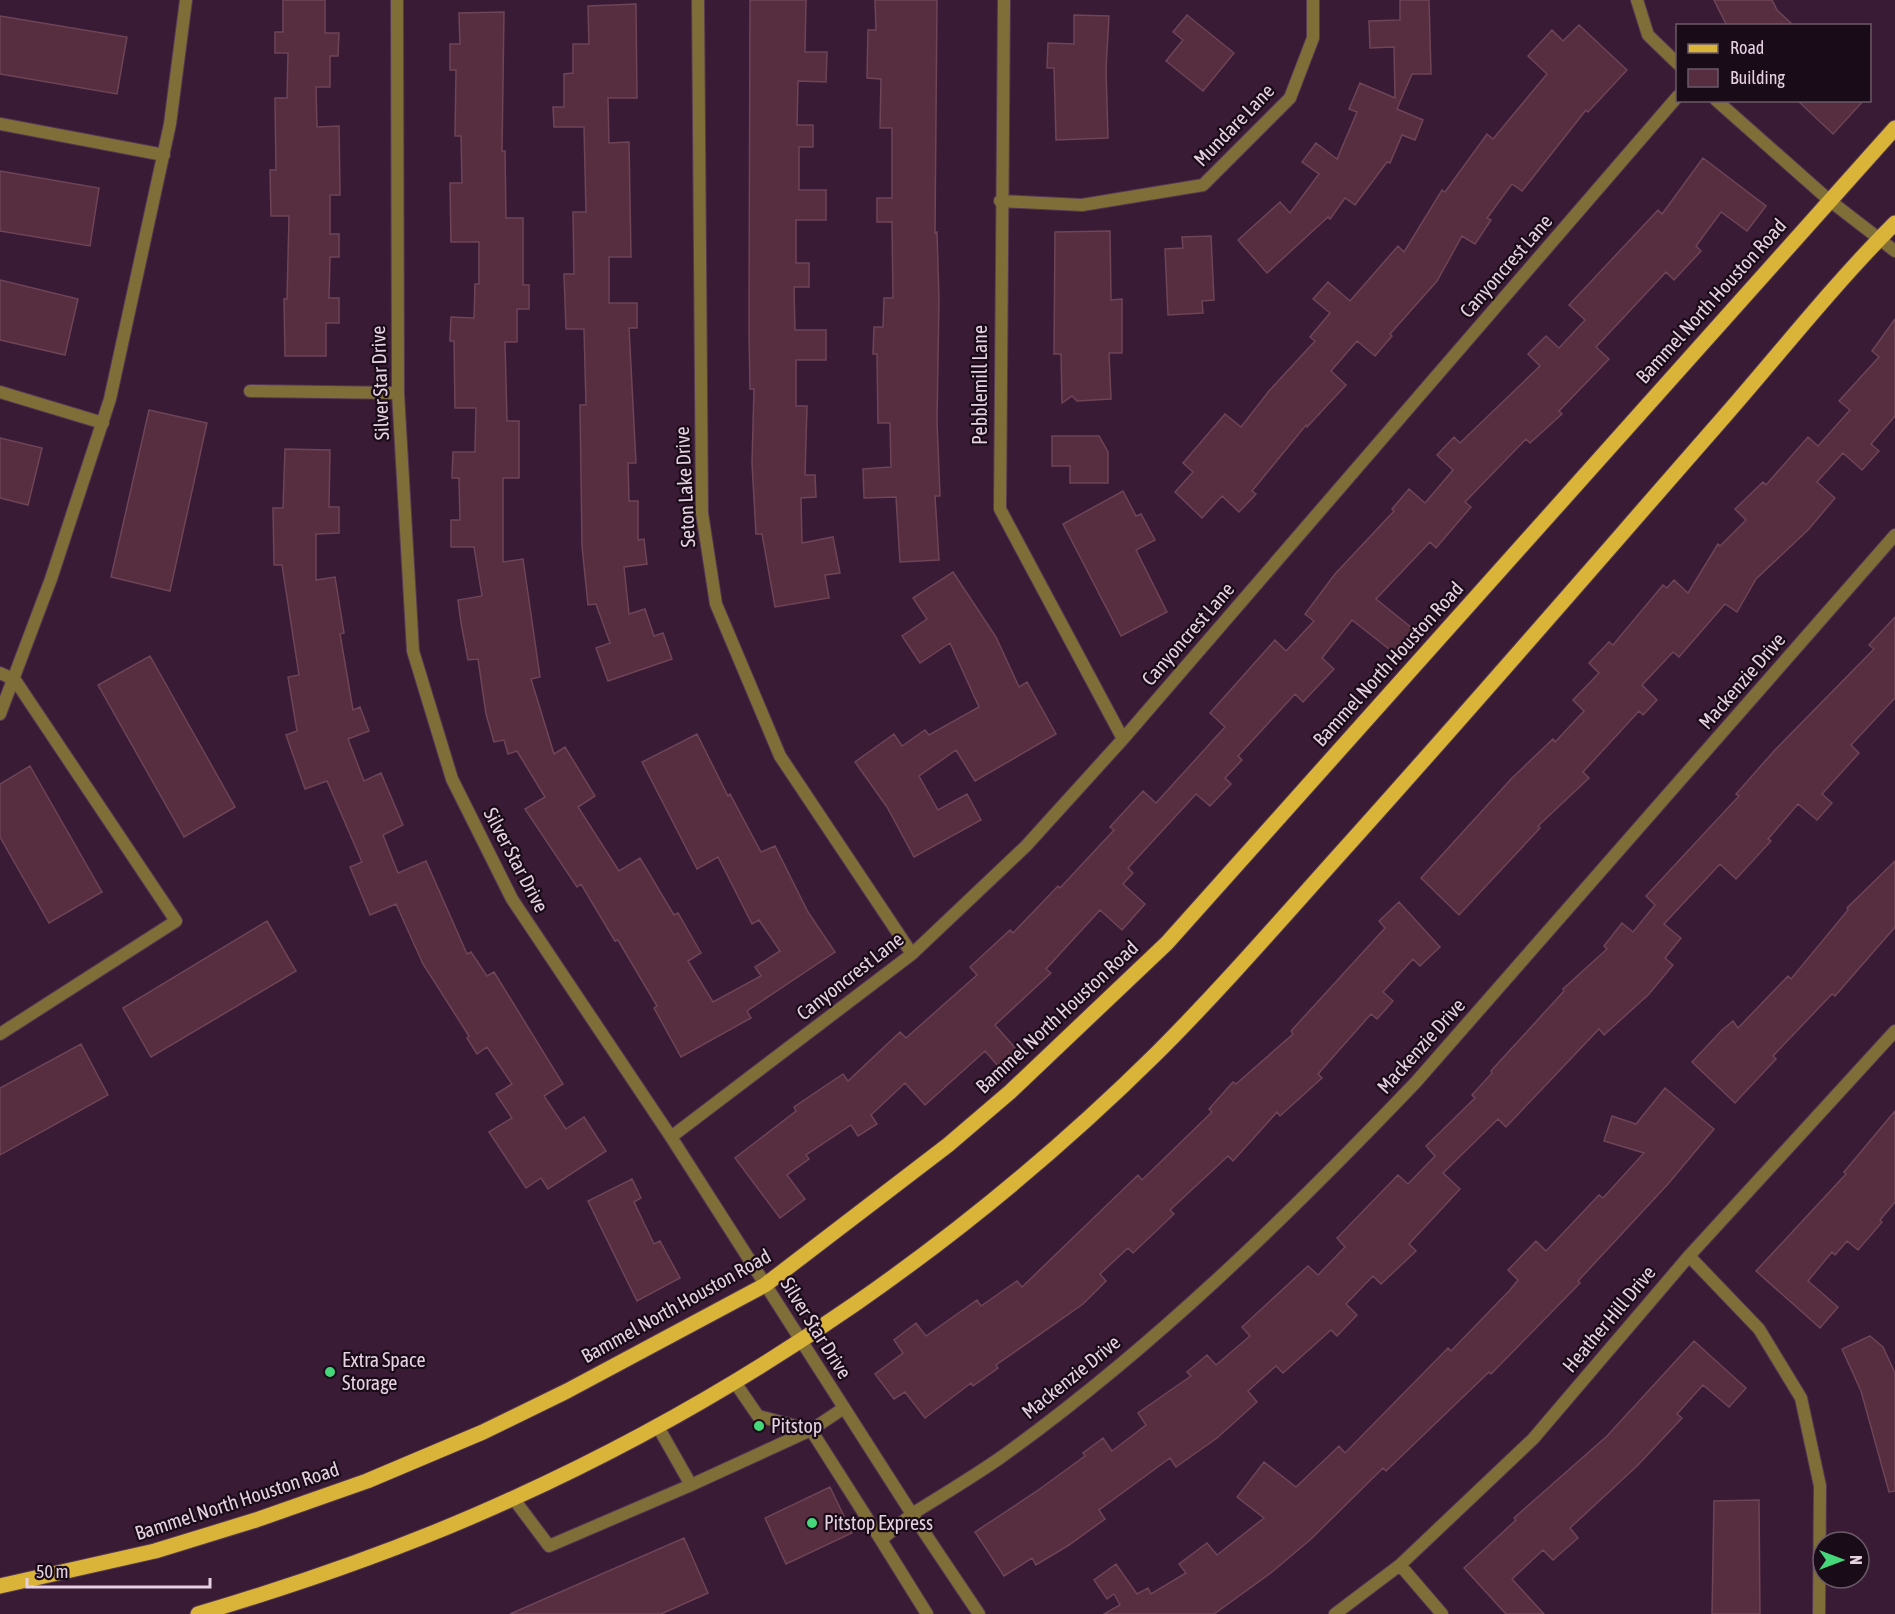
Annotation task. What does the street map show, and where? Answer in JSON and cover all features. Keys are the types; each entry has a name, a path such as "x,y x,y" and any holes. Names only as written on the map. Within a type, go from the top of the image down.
{"main road":[{"name":"Bammel North Houston Road","path":"0,1586 154,1551 256,1520 367,1481 483,1432 765,1285 948,1145 1010,1092 1167,943 1895,128"},
{"path":"198,1614 279,1590 393,1549 513,1498 657,1425 734,1381 903,1271 994,1202 1155,1055 1214,995 1406,781 1895,223"}],"street":[{"path":"0,714 15,680 103,423 125,340 164,155 186,0"},
{"name":"Silver Star Drive","path":"397,0 398,393 413,651 452,779 512,899 671,1137 912,1514 979,1614"},
{"name":"Seton Lake Drive","path":"698,0 702,513 716,604 780,756 912,954"},
{"name":"Pebblemill Lane","path":"1004,0 1000,201 1000,509 1123,739"},
{"name":"Mundare Lane","path":"1000,201 1082,205 1203,185 1290,98 1313,38 1313,0"},
{"path":"1637,0 1648,35 1676,63"},
{"name":"Canyoncrest Lane","path":"671,1137 912,954 1026,846 1123,739 1676,97"},
{"path":"1718,102 1829,200 1895,251"},
{"path":"0,124 164,155"},
{"path":"250,391 398,393"},
{"path":"0,392 103,423"},
{"name":"Mackenzie Drive","path":"881,1540 912,1514 999,1459 1080,1397 1250,1250 1333,1169 1416,1082 1895,535"},
{"path":"0,674 15,680 176,921 0,1034"},
{"name":"Heather Hill Drive","path":"1335,1614 1400,1565 1533,1439 1689,1256 1895,1031"},
{"path":"1689,1256 1759,1329 1801,1398 1820,1486 1819,1614"},
{"path":"734,1381 759,1416 811,1430 927,1614"},
{"path":"513,1498 549,1546 811,1430 844,1408"},
{"path":"657,1425 690,1485"},
{"path":"1400,1565 1442,1614"}],"building":[{"path":"283,0 325,0 325,33 339,33 338,56 330,56 330,87 316,87 317,127 339,126 340,195 330,195 330,234 339,234 339,257 330,257 329,298 339,298 339,323 326,323 326,356 285,356 284,299 287,299 289,216 271,216 270,170 276,170 275,98 287,98 288,53 275,53 275,32 283,32"},
{"path":"750,0 806,0 805,52 827,52 826,82 798,81 797,125 813,125 813,147 799,147 799,190 826,190 826,220 796,220 796,263 809,263 809,287 794,287 795,330 826,330 826,360 796,360 796,406 807,406 805,475 815,475 816,497 801,498 802,543 833,537 840,573 825,575 829,598 775,607 762,534 756,534 752,463 754,389 750,389 749,331"},
{"path":"875,0 937,0 935,233 937,232 939,299 937,422 940,496 935,496 939,560 900,562 896,497 864,498 863,469 891,467 890,423 878,423 877,354 873,354 874,327 883,327 884,298 893,298 892,222 877,222 877,198 892,198 892,128 880,128 881,79 867,78 868,30 876,30"},
{"path":"1400,0 1429,0 1431,74 1412,74 1397,109 1423,120 1415,140 1402,135 1390,163 1387,162 1355,205 1345,198 1330,219 1328,217 1267,273 1238,240 1280,202 1290,213 1319,174 1302,162 1316,143 1337,159 1357,112 1349,109 1360,83 1395,98 1394,47 1370,48 1369,21 1400,20"},
{"path":"1714,0 1772,0 1777,10 1792,24 1726,24"},
{"path":"636,4 637,98 608,98 609,143 629,142 631,257 609,257 609,303 637,303 637,328 629,328 636,463 628,463 629,501 638,501 638,540 644,539 647,564 624,567 629,614 645,609 654,636 663,633 672,659 608,681 596,648 610,643 596,604 588,605 582,546 580,405 586,405 584,329 566,329 564,274 574,274 573,212 586,212 584,127 554,127 553,107 564,107 564,74 573,73 573,44 589,44 588,6"},
{"path":"504,12 502,151 505,151 506,218 523,218 523,285 529,285 529,309 517,309 517,342 505,342 507,421 519,421 519,478 503,478 503,562 523,559 540,677 531,679 554,754 565,747 595,796 578,807 619,871 640,858 674,915 678,913 701,953 688,961 713,1002 761,976 755,967 780,951 759,920 752,924 718,857 697,869 642,762 697,734 728,796 730,794 761,852 775,846 808,912 835,952 747,1011 751,1018 681,1057 654,1008 657,1006 618,940 615,941 581,884 577,887 525,809 545,797 517,751 508,754 504,740 494,742 486,714 478,659 468,660 461,623 458,600 482,596 474,547 451,547 451,520 460,520 459,478 452,478 453,452 475,452 476,408 455,408 454,341 450,341 451,317 474,318 475,284 479,284 479,242 451,242 450,183 462,183 461,136 455,136 456,70 450,70 450,44 460,44 459,13"},
{"path":"1074,15 1109,16 1106,69 1108,138 1056,140 1054,68 1047,68 1048,43 1074,44"},
{"path":"1187,15 1234,53 1203,91 1166,61 1183,40 1173,32"},
{"path":"0,16 127,37 117,94 0,74"},
{"path":"1579,25 1627,70 1588,112 1586,110 1522,191 1512,184 1487,218 1491,220 1475,244 1462,236 1437,281 1390,334 1392,336 1375,356 1357,341 1331,371 1346,385 1307,427 1306,425 1252,491 1256,494 1239,512 1222,496 1202,518 1175,492 1193,472 1183,463 1225,414 1241,427 1269,391 1315,341 1310,337 1330,313 1313,299 1328,282 1350,301 1398,246 1404,252 1442,190 1445,192 1487,134 1493,139 1547,74 1528,56 1552,30 1563,41"},
{"path":"1799,102 1862,102 1833,134"},
{"path":"1703,158 1766,206 1747,231 1721,212 1696,246 1701,251 1674,280 1666,272 1596,347 1609,359 1559,411 1562,414 1530,443 1526,439 1465,502 1471,507 1436,548 1430,542 1376,599 1417,632 1398,656 1352,620 1322,658 1334,669 1303,702 1295,694 1238,756 1242,760 1225,778 1231,784 1210,806 1196,794 1128,868 1133,873 1123,884 1145,904 1122,930 1100,910 1046,969 1051,973 995,1025 1017,1050 998,1066 985,1051 925,1105 905,1083 871,1115 877,1124 858,1136 851,1125 806,1155 809,1159 787,1175 805,1199 780,1218 735,1158 796,1111 794,1107 843,1074 848,1081 900,1032 906,1038 977,975 970,967 1010,930 1013,933 1058,886 1060,888 1114,830 1110,827 1143,791 1156,803 1225,727 1210,713 1275,640 1286,651 1314,621 1305,614 1335,574 1394,511 1392,509 1409,489 1425,503 1453,470 1437,455 1454,437 1460,443 1540,366 1528,354 1546,336 1559,348 1585,320 1569,305 1658,210 1662,214"},
{"path":"0,171 99,188 90,246 0,231"},
{"path":"1110,231 1111,300 1122,299 1122,353 1109,353 1111,399 1077,401 1072,396 1062,403 1061,354 1054,354 1055,232"},
{"path":"1211,236 1214,300 1202,301 1203,313 1168,315 1165,249 1183,248 1182,237"},
{"path":"0,280 78,299 65,355 0,340"},
{"path":"1895,319 1895,416 1871,444 1879,451 1862,470 1843,453 1817,482 1835,498 1808,530 1756,579 1737,612 1725,604 1679,657 1673,652 1642,685 1657,700 1643,715 1639,711 1583,772 1589,778 1538,826 1540,828 1459,915 1421,878 1512,778 1553,739 1555,742 1584,711 1573,700 1599,673 1589,663 1609,642 1613,645 1663,585 1667,588 1674,580 1688,593 1718,544 1720,546 1746,520 1735,509 1763,482 1766,485 1808,437 1818,446 1850,410 1839,401 1879,357 1872,351"},
{"path":"149,410 207,423 170,591 111,577"},
{"path":"1052,436 1099,436 1108,452 1108,483 1070,483 1070,466 1052,466"},
{"path":"0,438 42,448 28,505 0,498"},
{"path":"285,449 330,450 329,507 339,507 339,533 316,534 316,580 335,577 344,633 340,634 353,710 360,707 369,731 348,739 364,781 381,773 403,825 383,835 398,873 426,861 467,954 471,952 487,976 494,972 563,1084 544,1096 566,1129 584,1117 606,1151 548,1189 541,1178 526,1188 489,1132 512,1118 496,1094 512,1084 487,1047 477,1054 467,1038 469,1036 423,964 396,904 370,915 350,867 362,862 327,781 305,789 286,735 297,731 288,677 299,675 282,565 274,565 273,508 283,508"},
{"path":"1123,491 1136,516 1141,514 1155,540 1136,550 1167,612 1121,636 1063,524"},
{"path":"953,572 996,637 1019,687 1027,682 1056,734 975,781 956,750 919,776 938,810 967,794 981,820 914,857 887,807 855,762 894,734 902,746 925,730 929,735 979,707 950,643 920,663 902,636 927,619 913,598"},
{"path":"1895,617 1895,698 1851,745 1859,753 1822,794 1832,803 1817,820 1798,804 1768,839 1771,841 1736,879 1720,864 1664,924 1681,938 1665,958 1673,965 1649,994 1604,1035 1599,1029 1506,1127 1498,1119 1443,1173 1460,1189 1409,1244 1416,1251 1381,1284 1373,1276 1346,1304 1357,1315 1337,1336 1331,1330 1283,1373 1276,1366 1248,1391 1257,1402 1217,1438 1176,1467 1170,1458 1099,1510 1105,1519 1069,1545 1036,1565 1032,1558 1004,1576 975,1532 1085,1456 1083,1453 1103,1438 1112,1451 1146,1425 1138,1413 1191,1376 1187,1372 1207,1355 1216,1365 1250,1336 1242,1327 1308,1266 1318,1275 1345,1247 1337,1238 1398,1175 1408,1184 1435,1156 1426,1146 1475,1098 1472,1095 1492,1073 1491,1071 1564,991 1563,989 1607,949 1604,946 1622,923 1633,932 1655,905 1646,896 1739,796 1736,794 1774,751 1874,649 1869,645"},
{"path":"150,656 235,807 184,837 98,685"},
{"path":"30,766 102,892 49,923 0,837 0,784"},
{"path":"1895,861 1895,927 1835,996 1832,994 1773,1056 1776,1059 1735,1103 1692,1062 1722,1030 1733,1021 1738,1028 1788,976 1791,979 1848,910 1847,908"},
{"path":"1399,902 1440,947 1420,966 1413,959 1383,992 1393,1001 1377,1019 1371,1014 1318,1074 1322,1078 1280,1116 1277,1112 1233,1161 1228,1156 1170,1210 1174,1214 1133,1253 1128,1248 1100,1274 1106,1281 1083,1304 996,1365 998,1368 973,1386 971,1383 925,1418 905,1392 894,1399 875,1374 903,1353 894,1340 916,1323 926,1336 977,1300 981,1306 1017,1281 1022,1287 1138,1175 1142,1180 1212,1112 1209,1109 1233,1082 1236,1084 1293,1034 1291,1031 1385,928 1379,921"},
{"path":"267,921 296,971 151,1057 123,1008"},
{"path":"81,1044 108,1095 0,1155 0,1088"},
{"path":"1665,1088 1714,1129 1668,1184 1578,1281 1580,1283 1491,1374 1489,1372 1386,1471 1383,1468 1311,1539 1272,1572 1214,1614 1104,1614 1120,1605 1114,1594 1107,1599 1094,1580 1116,1564 1137,1594 1148,1588 1151,1594 1186,1573 1179,1564 1207,1543 1217,1555 1264,1518 1237,1497 1264,1462 1296,1487 1339,1446 1345,1453 1448,1348 1451,1351 1510,1290 1518,1280 1508,1270 1536,1241 1546,1251 1599,1195 1603,1198 1644,1153 1604,1141 1612,1116 1636,1124"},
{"path":"1895,1111 1895,1202 1880,1220 1882,1222 1858,1250 1847,1241 1835,1255 1832,1252 1808,1281 1838,1307 1820,1328 1756,1271 1846,1174 1844,1172"},
{"path":"632,1179 641,1198 634,1202 654,1244 660,1241 680,1278 637,1301 588,1201"},
{"path":"1870,1336 1883,1347 1895,1373 1895,1491 1889,1492 1861,1391 1842,1349"},
{"path":"1694,1341 1746,1388 1729,1407 1703,1385 1677,1414 1682,1418 1638,1465 1570,1528 1578,1538 1553,1560 1543,1550 1512,1579 1544,1614 1506,1614 1464,1568 1516,1520 1514,1518 1607,1436"},
{"path":"830,1487 852,1533 786,1564 765,1518"},
{"path":"1759,1500 1760,1614 1712,1614 1714,1501"},
{"path":"684,1538 708,1593 661,1614 510,1614"}],"place":[{"name":"Extra Space Storage","path":"330,1372"},
{"name":"Pitstop","path":"759,1426"},
{"name":"Pitstop Express","path":"812,1523"}]}
